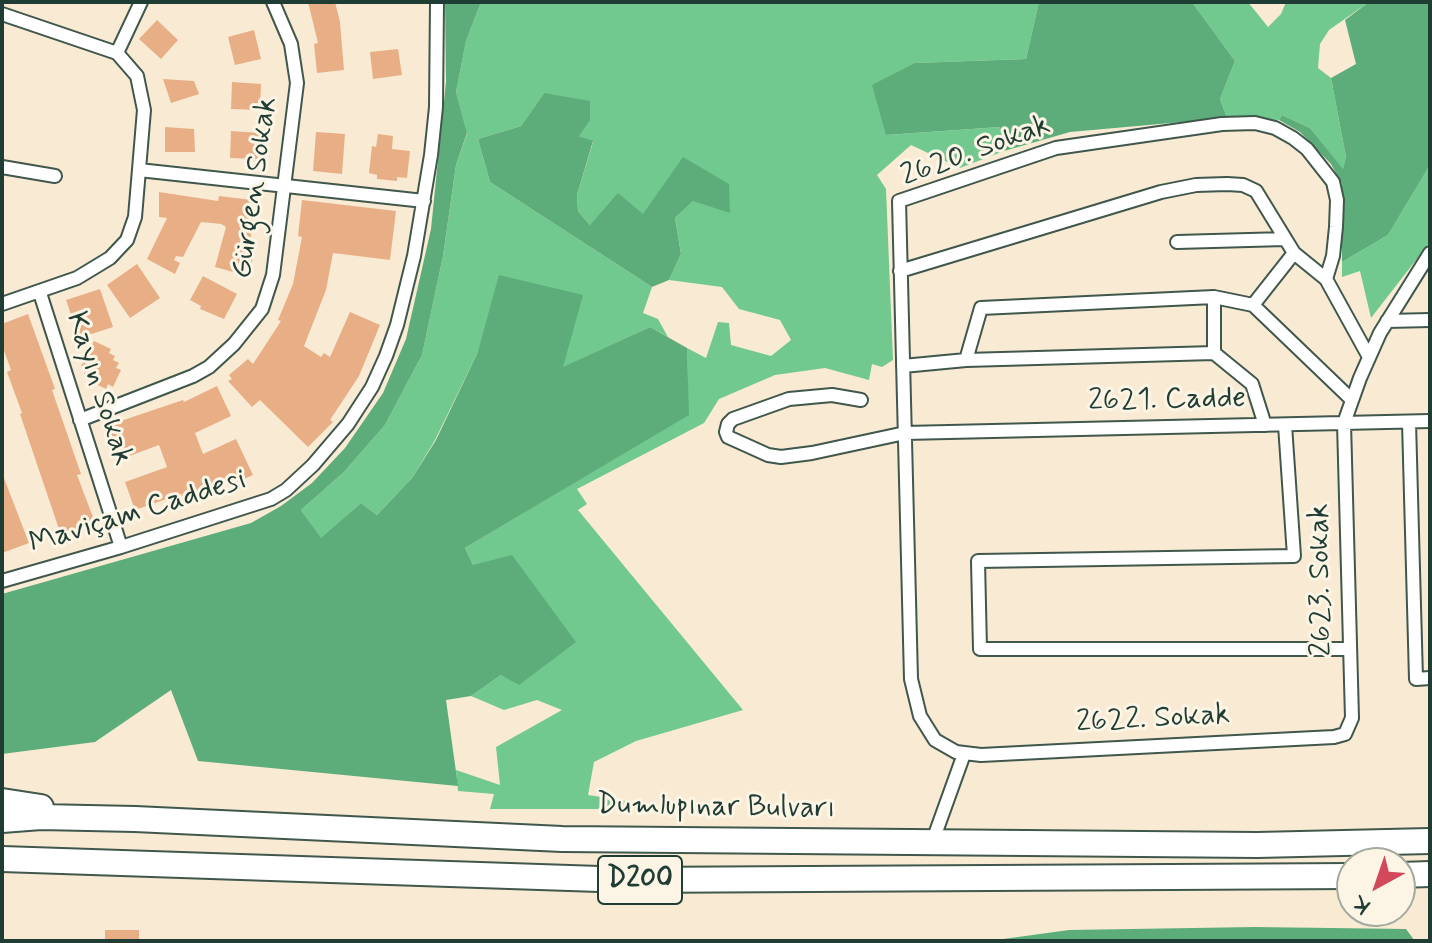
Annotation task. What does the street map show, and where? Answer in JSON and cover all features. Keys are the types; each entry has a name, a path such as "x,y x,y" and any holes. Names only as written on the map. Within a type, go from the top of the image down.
{"highway":[{"path":"2,801 135,819"},
{"name":"Dumlupınar Bulvarı","path":"2,820 41,817 135,819 562,839 1257,845 1430,841"},
{"name":"D200","path":"8,865 629,880 1336,876"}],"street":[{"path":"117,53 141,2"},
{"name":"Gürgen Sokak","path":"80,420 193,376 223,356 245,332 269,294 297,83 291,44 273,2"},
{"name":"Maviçam Caddesi","path":"2,581 271,499 300,477 332,445 361,406 386,356 407,291 424,201 436,107 437,2"},
{"path":"2,14 117,53 132,68 141,87 144,110 134,227 120,250 86,273 40,293 2,304"},
{"name":"2620. Sokak","path":"964,754 940,745 931,735 920,716 912,688 899,201 1048,149 1142,134 1247,123 1275,128 1314,156 1333,182 1337,200 1336,227 1332,263 1326,279"},
{"path":"2,167 55,176"},
{"path":"139,170 424,201"},
{"path":"900,271 1161,192 1203,184 1235,184 1251,187 1266,204 1294,253 1326,279 1369,357"},
{"path":"1177,242 1285,239"},
{"path":"1253,305 1294,253"},
{"path":"1344,423 1369,357 1387,321 1430,253"},
{"name":"Kayın Sokak","path":"40,293 121,547"},
{"path":"1214,297 1214,353"},
{"path":"966,360 981,308 1214,297 1253,305 1352,400"},
{"path":"1387,321 1430,320"},
{"path":"903,366 966,360 1214,353 1252,384 1265,425"},
{"name":"2621. Cadde","path":"861,400 832,395 789,399 733,419 726,432 728,437 768,455 781,457 905,433 1430,421"},
{"path":"1409,422 1416,679 1430,678"},
{"name":"2623. Sokak","path":"1344,423 1352,718 1345,734"},
{"path":"1285,425 1294,556 978,561 980,649 1350,649"},
{"path":"1414,558 1430,557"},
{"name":"2622. Sokak","path":"964,754 1334,737 1345,734"},
{"path":"932,843 964,754"}],"green space":[{"path":"445,2 481,2 466,41 456,92 467,133 456,165 443,256 422,355 385,425 344,472 301,510 321,538 361,503 377,515 412,478 436,440 477,354 499,275 583,295 563,367 650,327 687,348 689,415 465,548 473,565 512,555 576,642 519,685 501,675 471,696 446,700 458,786 198,761 171,690 95,742 2,754 2,594 251,523 312,483 345,448 383,393 406,339 431,229 446,82"},
{"path":"481,2 1039,2 1026,59 915,63 886,135 1000,127 1004,151 960,168 911,145 877,175 886,189 893,360 882,367 872,364 869,380 825,368 775,375 719,399 704,423 577,489 587,504 578,510 743,710 636,741 594,762 588,795 627,801 626,809 490,809 494,794 458,791 456,770 500,785 496,747 562,710 537,700 504,710 471,696 501,675 473,565 465,548 688,415 687,348 706,358 718,322 729,323 731,345 771,356 791,340 780,320 739,309 722,287 669,280 681,254 675,218 693,201 729,184 643,214 591,226 578,211 577,195 593,142 579,136 544,93 521,126 478,139 490,182 652,287 643,313 658,319 668,337 650,327 562,368 500,275 477,354 435,440 412,478 377,515 361,503 321,539 301,510 344,472 385,425 422,355 443,256 456,165 467,134 456,92 466,41"},
{"path":"1039,2 1192,2 1235,61 1220,99 1227,118 1070,132 1004,151 1000,127 886,135 872,85 915,63 1026,59"},
{"path":"1192,2 1248,2 1268,27 1281,14 1286,2 1369,2 1329,30 1320,44 1318,68 1331,78 1346,157 1343,170 1310,128 1282,115 1279,120 1227,118 1220,99 1235,61"},
{"path":"1369,2 1430,2 1430,165 1388,235 1342,262 1342,184 1331,164 1300,132 1279,120 1282,115 1310,128 1343,169 1346,157 1331,78 1356,64 1345,20"},
{"path":"544,93 590,101 590,120 579,136 593,141 577,195 578,211 590,225 618,193 643,214 683,157 729,184 730,213 693,201 675,218 681,254 669,280 652,287 490,182 478,139 521,126"},
{"path":"1430,165 1430,242 1371,318 1360,271 1342,277 1342,262 1388,235"},
{"path":"1255,927 1406,929 1415,941 944,941 996,940 1069,930"}],"building":[{"path":"308,2 335,2 344,70 317,73 314,44 318,43"},
{"path":"157,20 178,40 161,59 139,39"},
{"path":"254,30 261,59 235,65 228,37"},
{"path":"398,49 402,75 373,79 370,52"},
{"path":"163,79 194,81 199,94 171,103"},
{"path":"232,82 261,84 260,110 231,109"},
{"path":"165,127 194,129 195,152 165,152"},
{"path":"231,131 260,133 259,159 230,158"},
{"path":"316,132 345,134 342,174 313,171"},
{"path":"378,134 393,136 392,149 410,151 407,178 397,177 397,181 377,179 377,175 369,173 372,146 376,147"},
{"path":"159,192 218,201 219,196 252,200 250,244 256,246 248,276 215,267 226,227 221,224 201,222 183,257 176,256 174,260 180,263 175,274 147,259 167,218 159,217"},
{"path":"302,200 396,211 390,260 333,253 326,290 304,346 321,357 324,353 330,357 350,312 380,325 359,376 330,420 333,422 308,447 260,400 252,407 228,381 232,379 229,375 248,359 253,364 281,321 278,320 293,284 302,237 298,236"},
{"path":"137,264 160,298 130,318 107,285"},
{"path":"203,276 237,294 224,319 200,309 201,306 190,300"},
{"path":"100,289 113,327 79,338 66,300"},
{"path":"28,314 81,474 77,475 96,525 62,538 20,414 2,345 2,324"},
{"path":"94,341 111,349 109,353 115,356 113,360 119,363 116,368 121,370 113,387 108,384 106,389 88,380 90,376 84,374 87,368 81,366"},
{"path":"217,386 231,416 195,433 203,454 236,439 253,475 235,483 231,476 208,486 210,491 193,498 191,492 181,494 135,510 125,482 167,467 159,445 116,461 103,427 184,402"},
{"path":"2,473 29,543 2,553"},
{"path":"105,930 139,930 139,941 105,941"}]}
